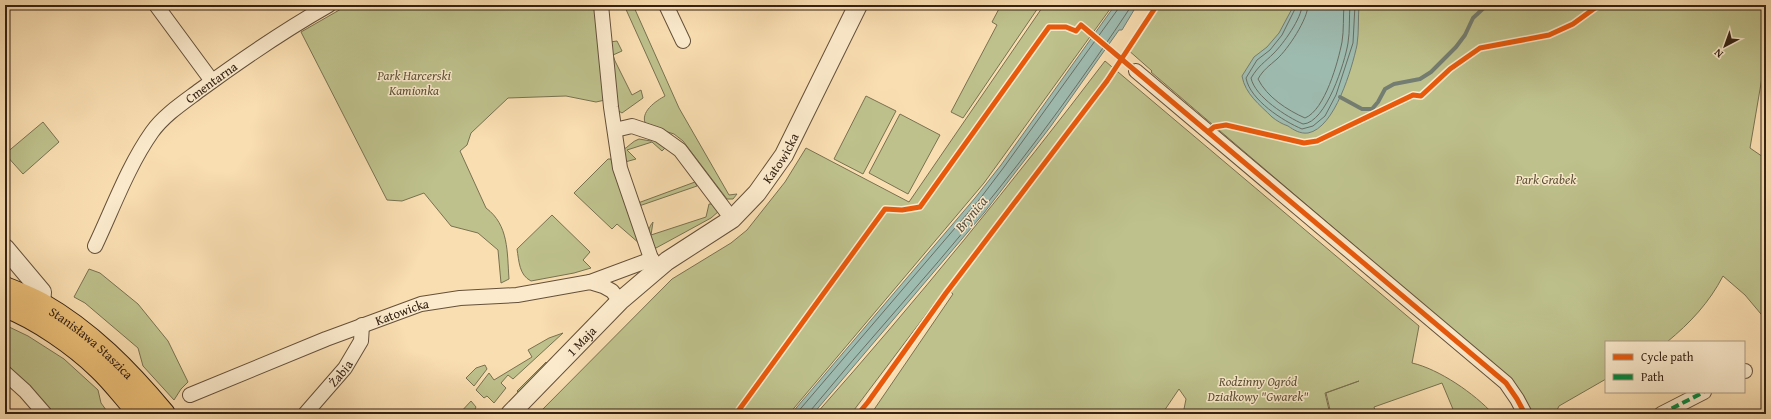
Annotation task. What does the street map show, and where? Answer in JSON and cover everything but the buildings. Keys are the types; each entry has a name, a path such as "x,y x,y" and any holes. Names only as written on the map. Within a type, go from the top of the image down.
{"main road":[{"name":"Stanisława Staszica","path":"5,288 41,304 84,333 113,356 164,414"},
{"name":"Stanisława Staszica","path":"5,306 39,324 72,345 100,368 140,414"}],"street":[{"path":"156,5 212,81"},
{"name":"Cmentarna","path":"95,246 137,158 157,127 187,100 212,81 297,24 329,5"},
{"path":"602,5 611,107 620,168 653,265"},
{"path":"666,5 683,41"},
{"name":"Katowicka","path":"190,395 362,325 421,304 460,298 517,295 590,282 653,265 732,219 757,193 784,155 858,5"},
{"path":"1136,71 1506,384 1517,399 1524,414"},
{"path":"615,130 632,126 659,135 680,150 732,219"},
{"path":"5,248 42,292 41,304"},
{"name":"1 Maja","path":"510,414 653,265"},
{"path":"590,282 604,286 612,291 620,301"},
{"name":"Żabia","path":"305,414 345,368 361,341 362,325"},
{"path":"5,374 25,391 45,414"},
{"path":"1661,414 1702,393"}],"green space":[{"name":"Park Harcerski Kamionka","path":"348,5 594,5 605,100 596,102 566,96 508,98 471,133 467,145 460,151 486,208 494,215 503,231 507,249 509,279 501,283 498,250 478,233 451,226 424,193 402,201 387,200 301,32"},
{"path":"624,5 633,5 679,108 729,195 737,194 733,199 727,199 683,141 674,134 646,125 644,120 647,111 653,104 665,96"},
{"path":"1001,5 1040,5 963,118 951,112 997,25 992,22"},
{"path":"1044,5 1113,5 984,183 789,414 538,414 672,279 731,243 747,230 785,182 806,148 909,202"},
{"name":"Park Grabek","path":"1159,5 1766,5 1766,54 1750,148 1766,159 1766,320 1745,295 1723,276 1718,286 1705,304 1668,341 1605,341 1605,380 1559,406 1555,414 1533,414 1513,381 1151,72 1152,71 1127,49"},
{"path":"617,41 622,51 613,55 615,61 632,95 641,90 643,98 622,113 617,110 610,42"},
{"name":"Rodzinny Ogród Działkowy \"Gwarek\"","path":"1105,61 1419,326 1412,363 1445,376 1477,398 1493,414 1455,414 1442,383 1374,407 1376,414 1331,414 1326,393 1359,381 1325,393 1330,414 1183,414 1186,399 1179,389 1162,414 871,414 953,294 946,288 851,414 816,414 891,328 964,240"},
{"path":"866,96 896,111 863,174 834,159"},
{"path":"900,114 940,135 908,194 869,173"},
{"path":"43,122 59,142 23,174 5,154"},
{"path":"639,139 651,141 655,139 666,147 662,151 652,142 627,150 636,159 625,162 622,150"},
{"path":"608,159 611,159 640,244 617,224 612,229 574,193"},
{"path":"695,182 697,186 639,206 638,203"},
{"path":"709,204 712,204 719,211 711,218 656,248 653,245 649,235 649,228 653,222 651,235 706,217"},
{"path":"552,215 590,252 583,260 591,268 574,273 531,281 522,271 517,249"},
{"path":"89,269 100,273 138,304 168,341 188,382 181,389 174,400 143,366 138,348 85,303 74,297"},
{"path":"5,325 28,336 64,359 98,390 101,403 109,414 51,414 5,368"},
{"path":"563,333 513,379 508,375 501,383 506,388 494,403 487,396 484,398 476,390 489,373 494,380 532,357 528,350 549,338"},
{"path":"546,362 548,364 519,393 517,391"},
{"path":"485,365 487,369 474,386 466,378 476,368"},
{"path":"471,401 476,407 474,411 477,414 459,414"}],"water":[{"name":"Brynica","path":"1115,5 1137,5 1122,30 1119,30 1051,126 984,213 813,414 791,414 975,198 1001,165"},
{"path":"1294,5 1359,5 1357,45 1341,96 1334,109 1318,129 1308,133 1297,131 1272,117 1250,94 1246,88 1242,76 1254,57 1267,47 1279,33"}],"pier":[{"path":"1094,31 1111,46 1107,51 1090,37"}],"waterway":[{"path":"1340,97 1362,109 1372,109 1378,102 1385,89 1394,84 1420,79 1431,72 1456,47 1465,35 1473,18 1487,5"}],"marked path":[{"path":"1661,414 1702,393"}],"cycle path":[{"path":"858,414 946,293 1107,81 1157,5"},
{"path":"1208,132 1214,127 1226,125 1304,143 1317,141 1413,95 1421,96 1450,69 1480,48 1549,35 1573,24 1599,5"},
{"path":"736,414 885,209 902,210 920,207 1049,27 1066,27 1076,31 1081,25 1506,383 1525,414"}]}
